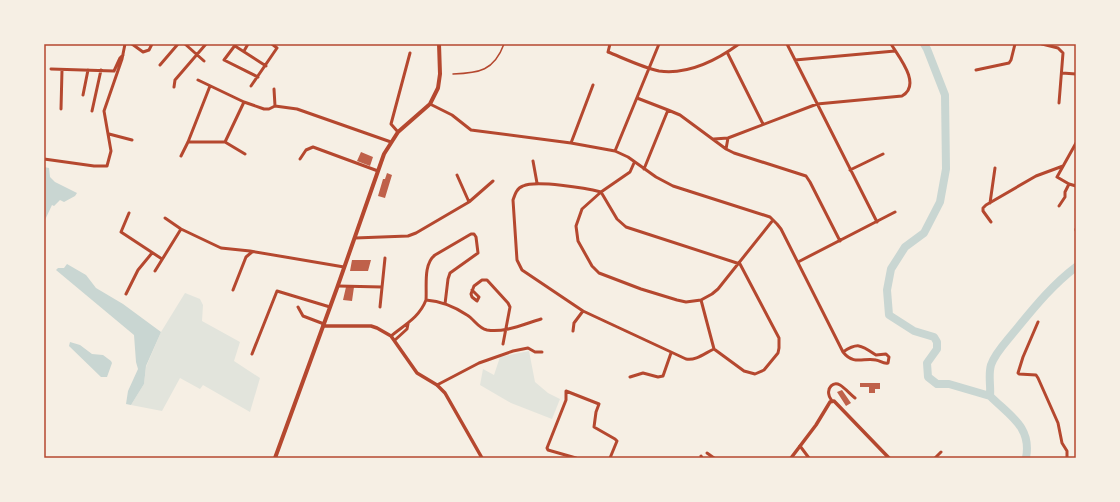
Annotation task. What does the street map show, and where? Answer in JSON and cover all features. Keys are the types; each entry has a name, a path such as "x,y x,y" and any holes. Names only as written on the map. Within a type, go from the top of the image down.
{"main road":[{"path":"275,458 338,286 384,154 398,132 430,104 438,88 440,74 439,44"}],"street":[{"path":"44,159 94,166 107,166 111,151 104,111 123,55 125,44"},
{"path":"132,44 143,52 149,50 152,44"},
{"path":"160,65 178,44"},
{"path":"185,44 204,61"},
{"path":"174,87 175,80 206,44"},
{"path":"244,51 248,44"},
{"path":"251,86 277,48 272,44"},
{"path":"610,44 608,52 658,71 689,70 727,52 739,44"},
{"path":"615,151 659,44"},
{"path":"786,44 877,222"},
{"path":"714,139 728,138 816,104 902,96 906,94 909,88 910,77 908,71 891,44"},
{"path":"976,70 1009,63 1015,44"},
{"path":"1042,44 1062,50 1064,57 1059,103"},
{"path":"258,77 224,60 236,45 266,66"},
{"path":"795,60 896,51"},
{"path":"727,52 763,124"},
{"path":"398,132 391,124 410,54"},
{"path":"51,70 115,71 120,58 123,55"},
{"path":"61,109 62,70"},
{"path":"83,95 88,70"},
{"path":"92,111 101,70"},
{"path":"1062,73 1076,74"},
{"path":"198,80 244,102 264,109 269,109 275,106 297,109 391,142"},
{"path":"571,143 593,85"},
{"path":"181,156 210,86"},
{"path":"274,89 275,106"},
{"path":"637,98 683,117 726,149 734,153 806,176 840,241"},
{"path":"225,142 244,102"},
{"path":"430,104 452,115 471,130 571,143 615,151 628,157 634,163 673,186 765,215 773,220 781,229 842,352 846,356 862,361 875,360 887,364 889,360 886,354 876,355 858,345 842,352"},
{"path":"644,169 668,110"},
{"path":"109,134 132,140"},
{"path":"726,149 728,138"},
{"path":"188,142 225,142 245,154"},
{"path":"1076,143 1074,150 1057,177 1076,186"},
{"path":"300,159 306,150 313,147 378,171"},
{"path":"850,170 883,154"},
{"path":"533,161 537,184"},
{"path":"634,163 630,172 601,192 582,209 576,226 578,240 595,270 606,276 677,300 686,302 701,300 718,289 773,220"},
{"path":"991,222 983,211 983,208 1036,176 1063,166"},
{"path":"990,203 995,168"},
{"path":"457,176 469,202"},
{"path":"355,238 408,236 416,233 469,202 493,181"},
{"path":"601,192 537,184 525,185 518,188 515,194 513,207 517,260 522,270 582,311 686,360 691,360 714,348"},
{"path":"1059,206 1065,197 1065,192 1069,184"},
{"path":"601,192 617,219 626,227 742,265 779,338 780,348 778,353 764,370 751,374 738,368 714,348 701,300"},
{"path":"798,262 894,212"},
{"path":"130,214 121,232 162,259"},
{"path":"165,218 181,228 221,248 344,267"},
{"path":"155,271 181,228"},
{"path":"391,336 403,326 408,324 420,312 426,300 427,268 431,259 435,255 471,234 475,235 478,254 450,273 445,304"},
{"path":"233,290 246,257 252,252"},
{"path":"126,294 138,270 152,253"},
{"path":"380,307 385,258"},
{"path":"472,290 482,280 487,280 510,306 502,344"},
{"path":"338,286 382,287"},
{"path":"252,354 277,291 279,290 330,307"},
{"path":"426,300 436,300 467,315 485,330 505,330 541,319"},
{"path":"298,307 303,316 324,325 371,326 391,336 417,373 437,385 445,393 482,458"},
{"path":"573,331 574,323 582,311"},
{"path":"1038,322 1018,373 1036,375 1038,378 1058,423 1062,443 1067,452 1067,458"},
{"path":"395,340 407,329 408,324"},
{"path":"437,385 479,363 513,351 528,348 535,352 542,352"},
{"path":"630,377 643,373 658,377 663,376 672,353"},
{"path":"875,360 876,355"},
{"path":"855,398 839,385 832,384 829,387 829,395 832,401 835,401 889,458"},
{"path":"576,458 548,450 546,448 566,400 566,392 599,404 596,412 594,427 615,438 617,441 610,458"},
{"path":"791,458 832,401"},
{"path":"800,446 809,458"},
{"path":"935,458 941,452"},
{"path":"707,453 714,458"}],"lane":[{"path":"453,74 476,72 489,66 496,61 504,44"}],"shaded area":[{"path":"44,167 49,168 50,177 55,182 77,193 75,196 64,202 60,200 54,206 52,205 44,222"},
{"path":"67,264 86,275 96,288 123,304 161,332 146,366 144,384 131,405 126,404 128,391 138,369 134,335 56,270 58,268 64,268"},
{"path":"185,293 200,299 203,305 202,321 240,342 234,361 260,378 250,412 203,385 200,389 180,378 162,411 131,405 144,384 146,367 161,332"},
{"path":"70,342 80,345 92,354 103,355 111,361 112,363 107,377 101,377 69,346"},
{"path":"529,351 535,382 548,393 560,399 552,419 511,403 480,385 483,369 494,375 500,357"}],"building":[{"path":"361,152 373,157 370,166 357,161"},
{"path":"387,173 392,175 385,198 378,196 383,179 385,179"},
{"path":"352,260 371,260 368,271 350,271"},
{"path":"346,287 354,287 352,301 343,300"},
{"path":"860,383 880,383 880,389 875,389 875,393 869,393 869,387 860,387"},
{"path":"842,390 851,403 846,406 837,392"}],"waterway":[{"path":"924,44 945,95 946,169 940,202 924,233 905,247 891,269 887,290 889,315 914,331 934,337 937,342 937,349 927,363 928,377 937,384 949,384 990,396"},
{"path":"1026,458 1027,447 1023,430 1012,416 990,396 991,365 1001,348 1036,306 1051,289 1076,267"}]}
